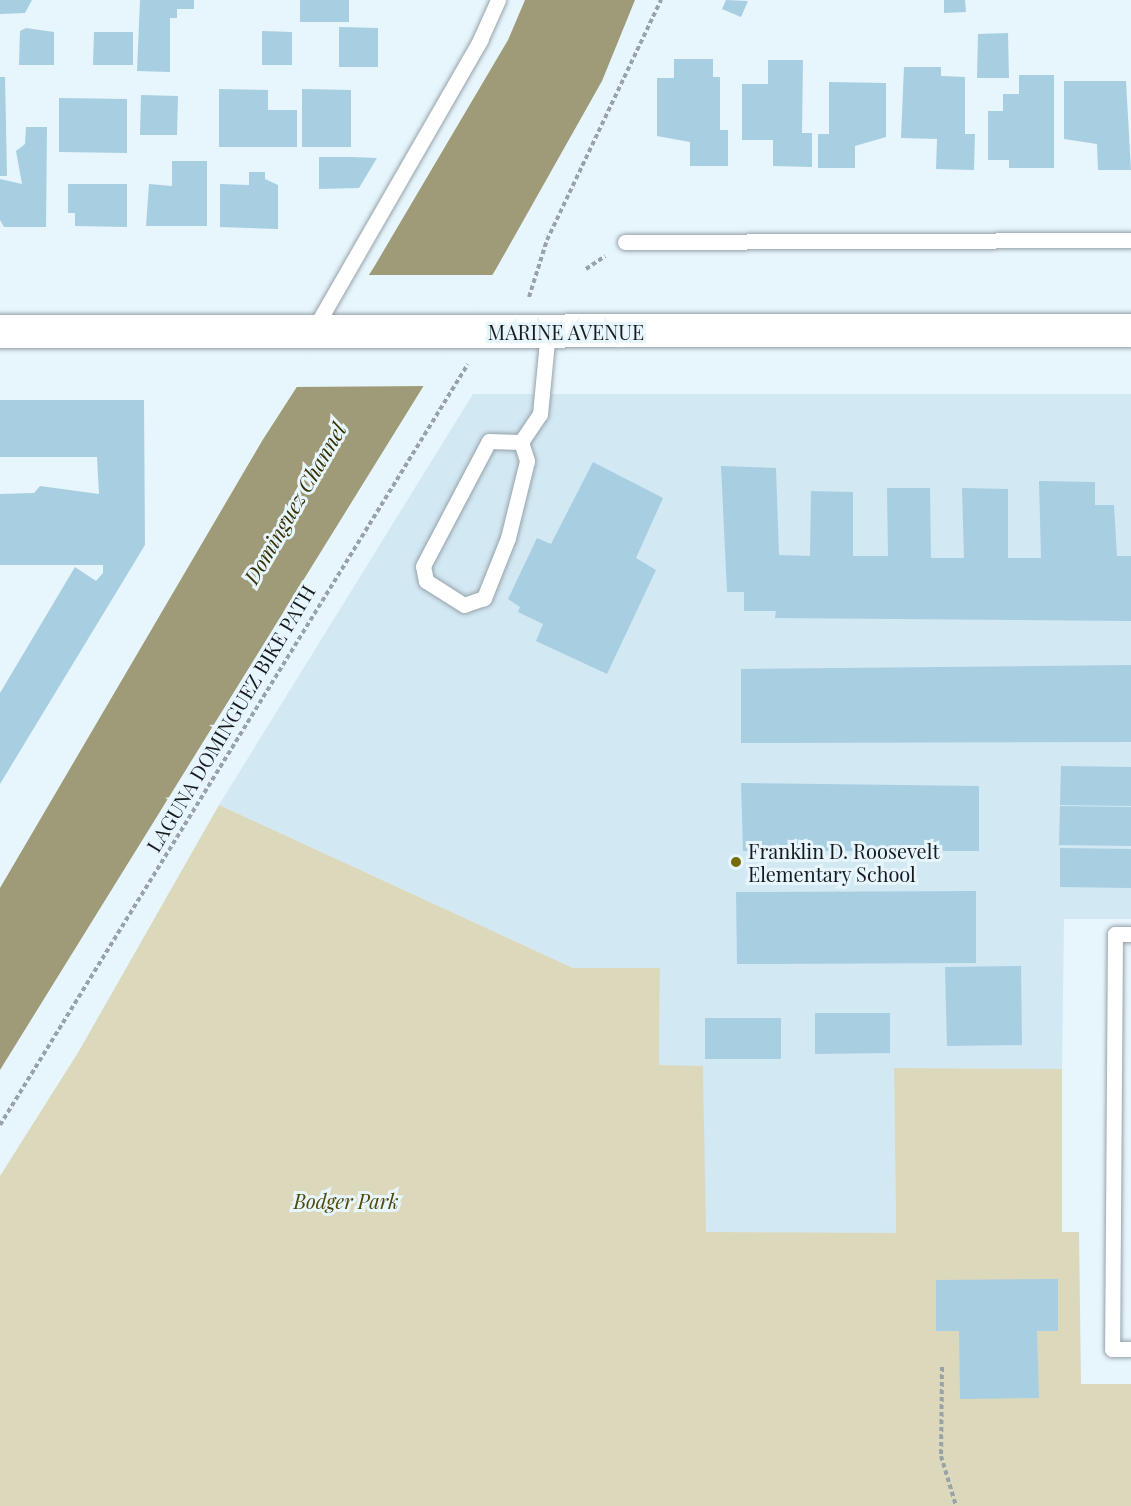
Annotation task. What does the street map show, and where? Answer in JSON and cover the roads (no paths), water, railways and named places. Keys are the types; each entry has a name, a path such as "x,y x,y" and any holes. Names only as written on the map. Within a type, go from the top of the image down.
{"main road":[{"name":"MARINE AVENUE","path":"0,331 1131,330"}],"lane":[{"path":"315,331 480,40 498,0"},
{"path":"625,242 1131,240"},
{"path":"521,442 540,414 548,380 538,331"},
{"path":"489,441 521,442 527,461 508,538 484,598 464,604 426,581 423,566 489,441"},
{"path":"1131,934 1115,934 1112,1349 1131,1349"}],"water":[{"name":"Dominguez Channel","path":"525,0 635,0 602,81 496,269 0,1070 0,888 262,441 374,267 508,40"}],"place":[{"name":"Franklin D. Roosevelt Elementary School","path":"736,862"}],"park label":[{"name":"Bodger Park","path":"346,1200"}]}
